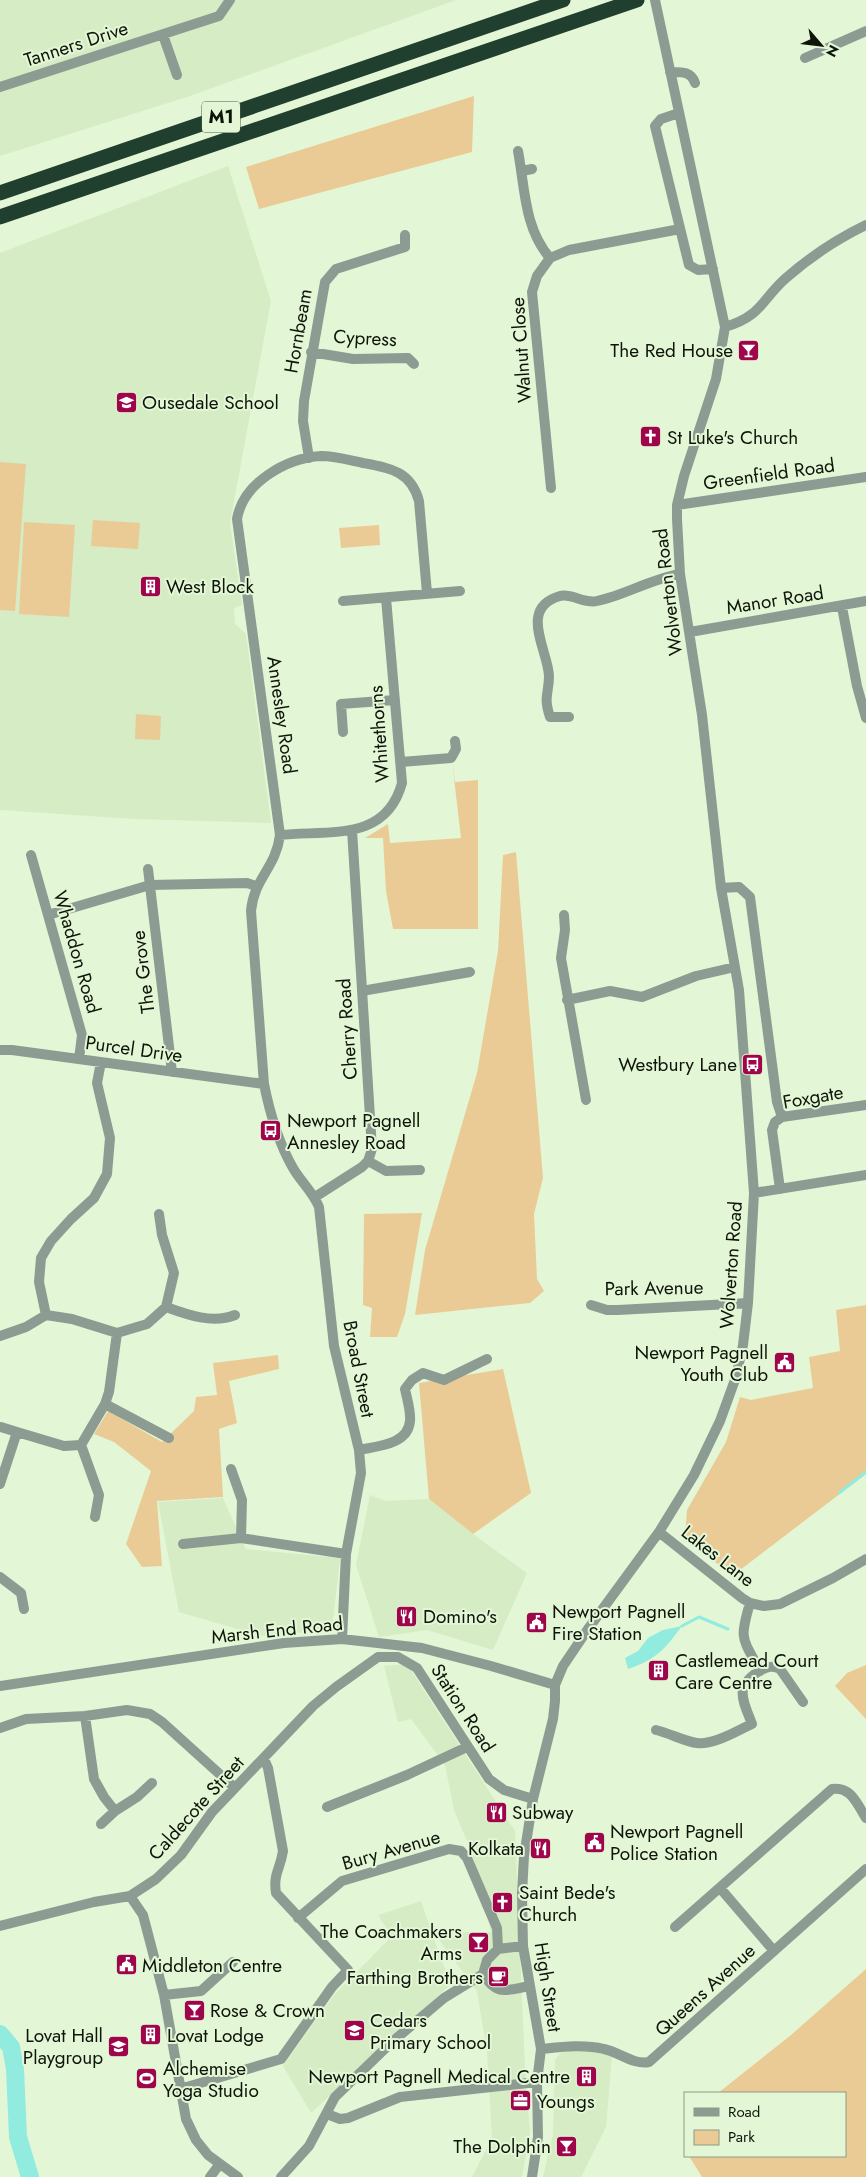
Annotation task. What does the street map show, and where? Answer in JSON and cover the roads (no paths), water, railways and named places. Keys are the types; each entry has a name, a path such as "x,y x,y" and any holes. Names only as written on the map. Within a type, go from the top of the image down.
{"highway":[{"name":"M1","path":"0,193 563,0"},
{"name":"M1","path":"0,216 635,1"}],"street":[{"name":"Tanners Drive","path":"0,87 218,16 230,0"},
{"name":"Wolverton Road","path":"554,1685 563,1666 659,1532 694,1475 720,1421 736,1377 743,1345 748,1303 754,1193 739,990 721,888 702,715 680,574 676,505 716,379 725,327 655,0"},
{"path":"805,58 866,32"},
{"path":"163,35 177,75"},
{"path":"670,72 685,72 694,78 695,83"},
{"path":"679,113 661,119 655,126 689,265 698,270 713,269"},
{"path":"518,151 527,170 529,222 538,245 550,258 569,250 680,229"},
{"path":"725,327 742,322 753,315 784,280 814,256 866,226"},
{"name":"Hornbeam","path":"309,458 302,421 311,352 325,282 331,272 336,269 405,247 405,235"},
{"name":"Walnut Close","path":"550,258 542,266 532,292 551,488"},
{"name":"Cypress","path":"311,352 353,359 408,358 414,364"},
{"name":"Annesley Road","path":"320,1217 315,1197 294,1170 282,1145 269,1112 264,1084 251,911 252,897 256,886 272,863 278,849 280,835 237,519 239,506 251,489 273,470 309,458 321,456 390,468 403,476 416,488 419,501 427,593"},
{"name":"Greenfield Road","path":"676,505 866,477"},
{"path":"569,717 550,716 545,702 549,675 537,627 539,615 544,605 560,596 596,602 666,576 680,574"},
{"path":"343,601 427,593 460,592"},
{"name":"Whitethorns","path":"280,835 352,830 370,826 392,808 399,796 402,783 401,762 386,598"},
{"name":"Manor Road","path":"690,632 866,601"},
{"path":"842,606 857,686 866,718"},
{"path":"343,732 342,704 395,700"},
{"path":"401,762 451,758 456,748 455,741"},
{"name":"Cherry Road","path":"352,830 372,1149 368,1161"},
{"name":"Whaddon Road","path":"32,855 82,1035 79,1059"},
{"name":"The Grove","path":"148,869 172,1072"},
{"path":"48,915 150,886 247,883 256,886"},
{"path":"721,888 739,887 750,897 777,1102 782,1117"},
{"path":"564,916 565,930 561,958 586,1100"},
{"path":"567,1000 610,991 642,997 696,976 735,967"},
{"path":"362,991 470,972"},
{"name":"Purcel Drive","path":"0,1050 12,1050 264,1084"},
{"path":"46,1315 39,1282 41,1258 58,1234 94,1198 107,1174 110,1138 97,1083 101,1062"},
{"name":"Foxgate","path":"780,1189 772,1130 775,1122 782,1117 866,1105"},
{"path":"315,1197 368,1161 386,1171 420,1170"},
{"path":"754,1193 866,1175"},
{"path":"0,1336 26,1327 46,1315 72,1319 117,1333 147,1324 166,1307 174,1273 162,1235 159,1214"},
{"name":"Broad Street","path":"320,1217 334,1346 358,1450 361,1473 346,1554 342,1639"},
{"name":"Park Avenue","path":"591,1305 612,1310 748,1303"},
{"path":"166,1307 191,1316 223,1320 235,1314"},
{"path":"81,1445 110,1392 117,1333"},
{"path":"358,1450 398,1441 408,1430 410,1420 405,1389 412,1380 424,1373 444,1380 487,1359"},
{"path":"105,1404 169,1438"},
{"path":"2,1427 64,1446 81,1445"},
{"path":"0,1484 17,1432"},
{"path":"81,1445 99,1495 95,1517"},
{"path":"231,1468 242,1500 242,1538"},
{"name":"Lakes Lane","path":"659,1532 750,1603 764,1606 780,1604 834,1578 866,1559"},
{"path":"183,1544 242,1538 346,1554"},
{"path":"0,1577 21,1593 24,1609"},
{"path":"750,1603 742,1628 742,1637 760,1671"},
{"name":"Marsh End Road","path":"0,1686 274,1644 342,1639 422,1648 492,1666 554,1685"},
{"name":"Station Road","path":"336,1687 378,1657 389,1656 407,1661 417,1668 489,1778 504,1790 533,1799"},
{"path":"656,1730 695,1743 706,1743 752,1724 742,1697 742,1690 749,1678 768,1667 775,1666 780,1669 803,1702"},
{"name":"High Street","path":"532,2177 538,2138 537,2082 540,2049 523,1946 522,1894 524,1856 533,1799 555,1701 554,1685"},
{"name":"Caldecote Street","path":"0,1926 94,1902 130,1896 156,1878 181,1856 212,1812 313,1706 336,1687"},
{"path":"0,1728 26,1720 85,1716 127,1710 150,1714 162,1722 235,1788"},
{"path":"85,1716 94,1779 104,1797 115,1811"},
{"path":"327,1807 407,1775 467,1747"},
{"path":"180,2089 281,2059 332,1987 348,1970 276,1894 274,1880 283,1851 268,1768 264,1759"},
{"path":"100,1824 115,1811 137,1797 152,1783"},
{"path":"675,1927 832,1789 840,1788 851,1794 866,1818"},
{"name":"Bury Avenue","path":"298,1918 342,1881 449,1849 461,1851 467,1858 497,1928 498,1948"},
{"name":"Queens Avenue","path":"540,2049 593,2047 606,2049 642,2063 648,2062 866,1869"},
{"path":"720,1888 774,1951"},
{"path":"130,1896 137,1904 143,1916 164,1995 186,2119 196,2140 219,2165 238,2177"},
{"path":"281,2177 309,2146 335,2097 392,2042 444,1998 483,1974 487,1960 498,1948 523,1946"},
{"path":"164,1995 201,1991 233,1962"},
{"path":"483,1974 490,1986 501,1991 530,1986"},
{"path":"327,2114 340,2120 400,2097 537,2082"},
{"path":"210,2177 219,2165"}],"water":[{"path":"682,1626 659,1653 628,1669 625,1658 638,1651 648,1638 663,1630"}],"waterway":[{"path":"839,1493 866,1472"},
{"path":"682,1626 699,1617 728,1629"},
{"path":"0,2034 11,2047 15,2069 18,2137 30,2177"}],"place":[{"name":"The Red House","path":"749,350"},
{"name":"Ousedale School","path":"126,402"},
{"name":"St Luke's Church","path":"651,437"},
{"name":"West Block","path":"150,586"},
{"name":"Westbury Lane","path":"753,1064"},
{"name":"Newport Pagnell Annesley Road","path":"271,1131"},
{"name":"Newport Pagnell Youth Club","path":"784,1363"},
{"name":"Domino's","path":"407,1616"},
{"name":"Newport Pagnell Fire Station","path":"536,1622"},
{"name":"Castlemead Court Care Centre","path":"659,1671"},
{"name":"Subway","path":"496,1812"},
{"name":"Newport Pagnell Police Station","path":"594,1842"},
{"name":"Kolkata","path":"540,1848"},
{"name":"Saint Bede's Church","path":"503,1903"},
{"name":"The Coachmakers Arms","path":"478,1942"},
{"name":"Middleton Centre","path":"126,1965"},
{"name":"Farthing Brothers","path":"499,1977"},
{"name":"Rose & Crown","path":"194,2010"},
{"name":"Cedars Primary School","path":"354,2031"},
{"name":"Lovat Lodge","path":"151,2035"},
{"name":"Lovat Hall Playgroup","path":"119,2046"},
{"name":"Newport Pagnell Medical Centre","path":"586,2076"},
{"name":"Alchemise Yoga Studio","path":"147,2079"},
{"name":"Youngs","path":"521,2101"},
{"name":"The Dolphin","path":"567,2146"}]}
